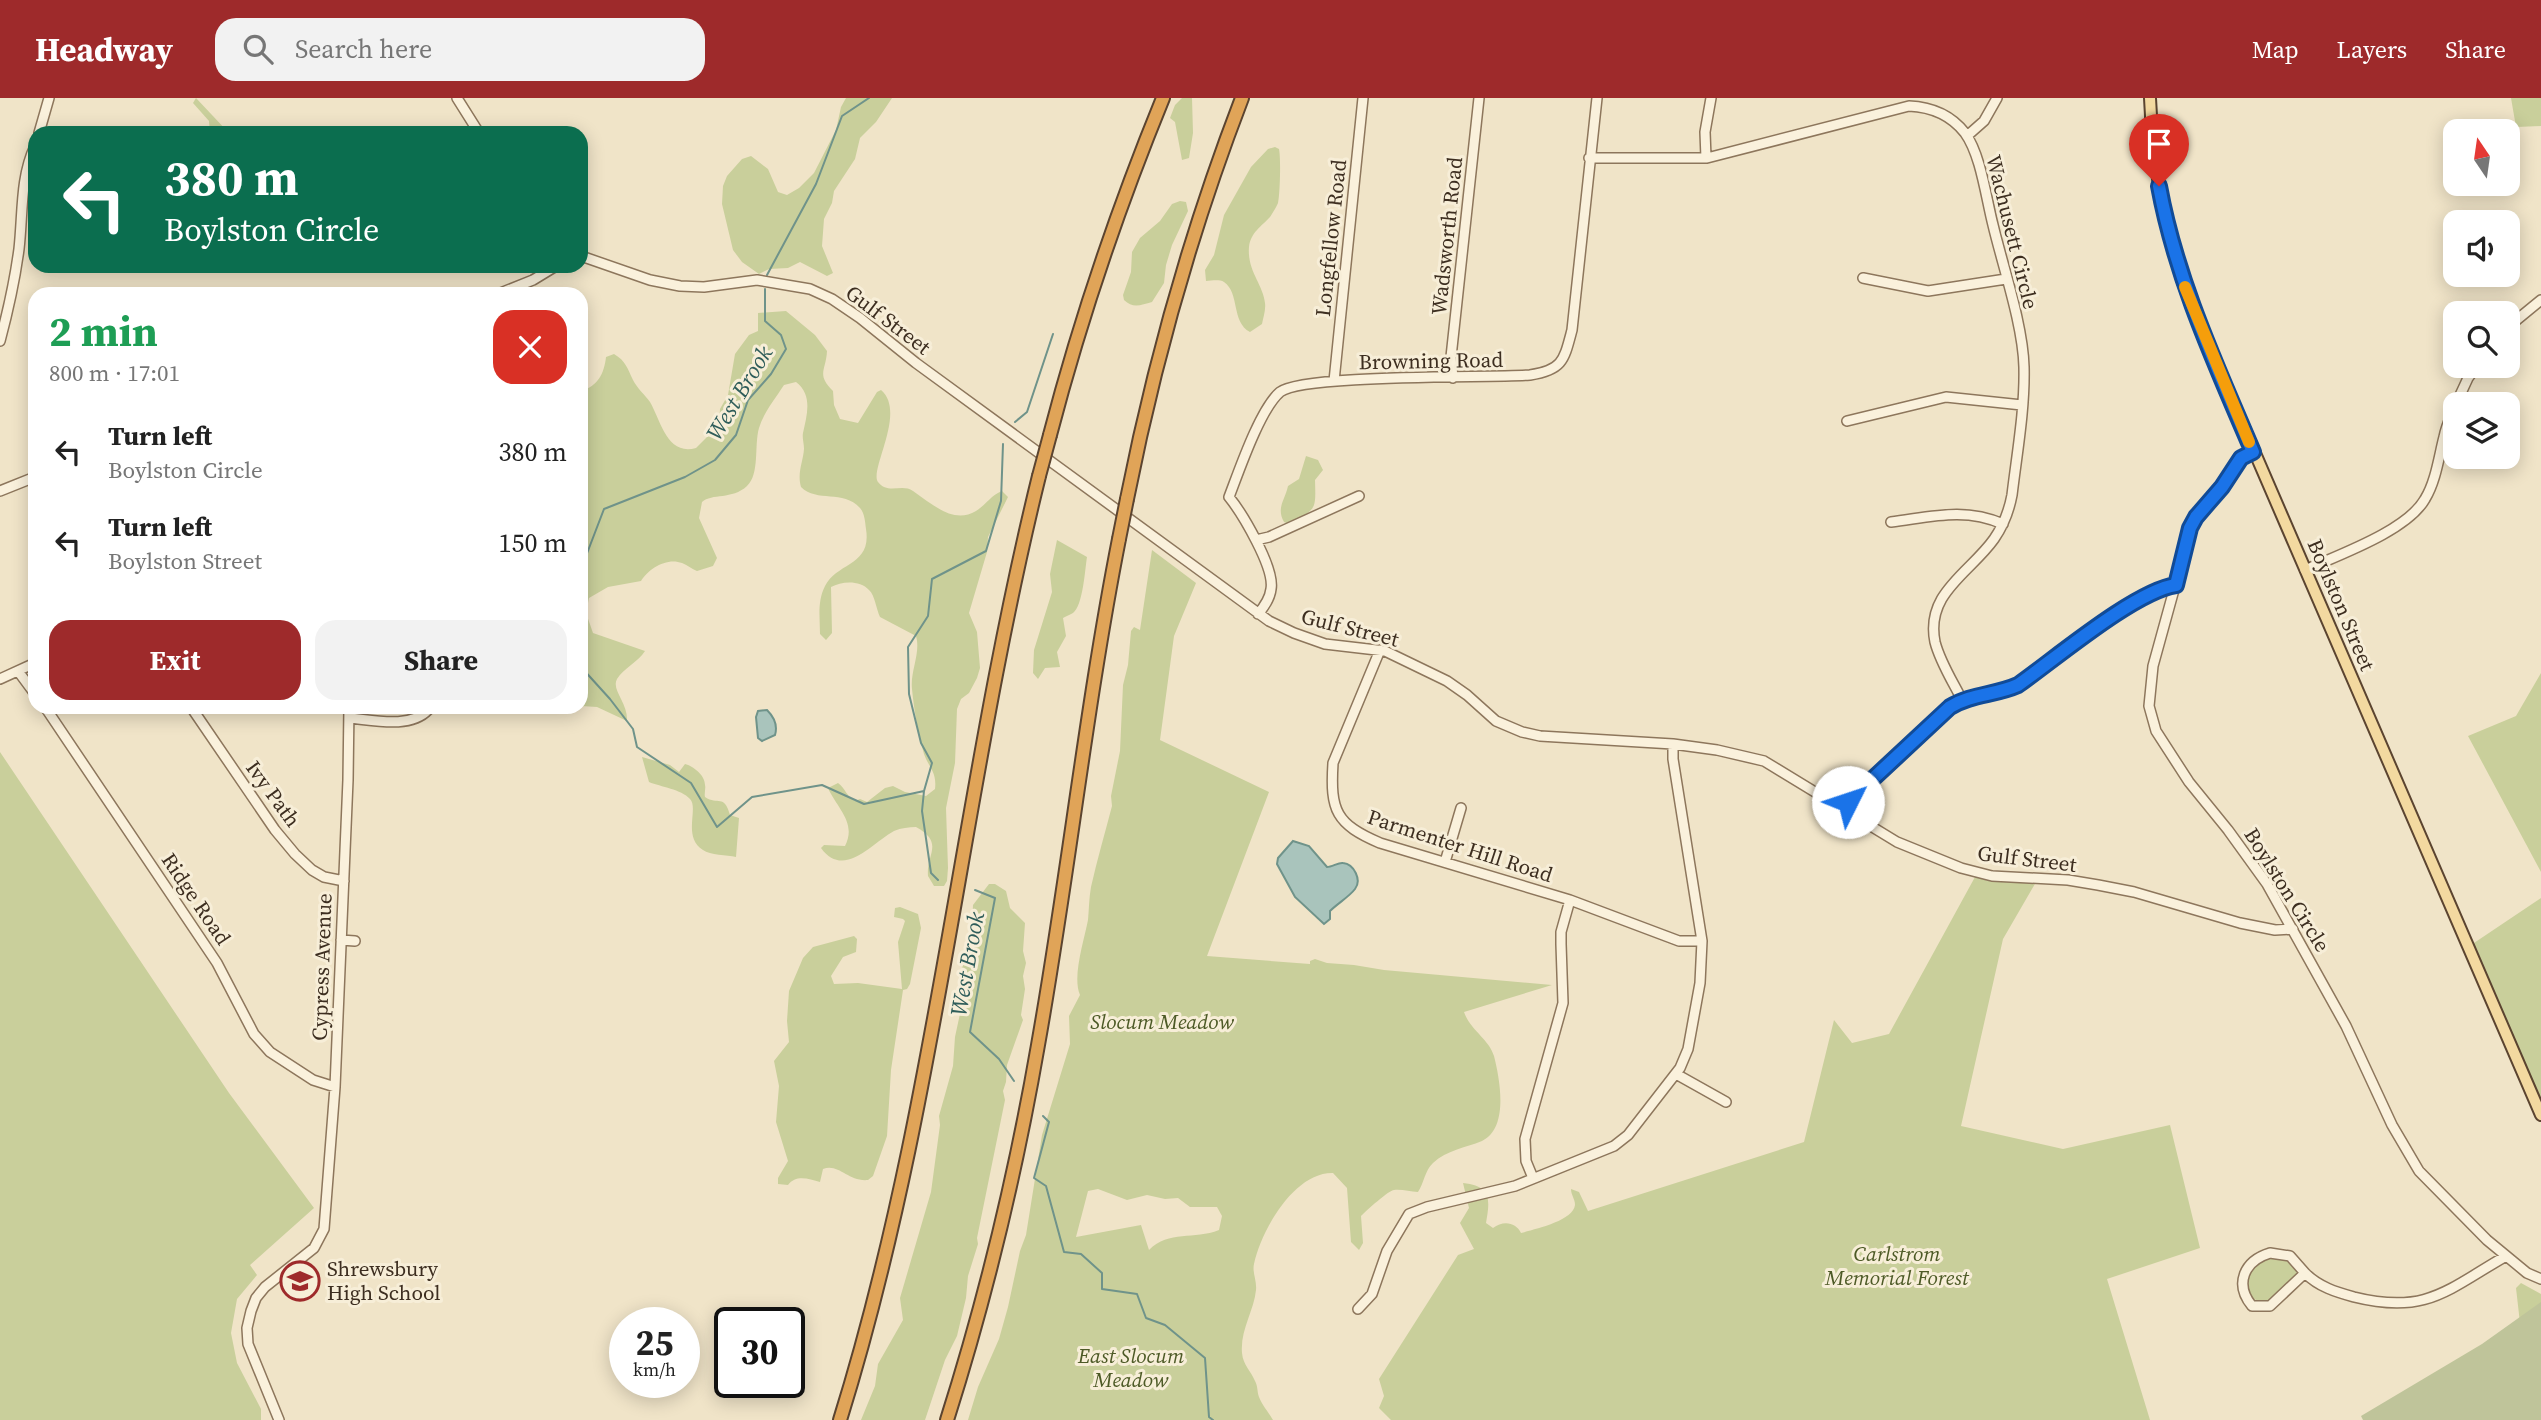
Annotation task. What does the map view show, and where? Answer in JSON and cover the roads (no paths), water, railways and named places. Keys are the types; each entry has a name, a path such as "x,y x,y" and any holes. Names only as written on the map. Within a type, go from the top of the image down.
{"highway":[{"path":"840,1420 875,1299 908,1159 1003,636 1039,476 1096,277 1124,195 1163,98"},
{"path":"947,1420 988,1279 1021,1136 1047,996 1119,539 1145,414 1168,324 1205,203 1242,98"}],"main road":[{"name":"Boylston Street","path":"2150,98 2155,159 2171,244 2194,311 2541,1115"}],"street":[{"path":"41,126 49,98"},
{"path":"457,98 475,126"},
{"name":"Longfellow Road","path":"1334,381 1363,98"},
{"name":"Wadsworth Road","path":"1452,378 1451,357 1479,98"},
{"name":"Browning Road","path":"1258,614 1272,587 1256,540 1229,497 1266,411 1275,397 1288,387 1334,381 1502,378 1536,374 1555,368 1565,357 1572,330 1597,98"},
{"path":"1706,158 1705,132 1712,98"},
{"path":"1967,136 1984,121 1997,98"},
{"name":"Wachusett Circle","path":"1589,158 1706,158 1909,106 1926,107 1942,114 1959,126 1967,136 1977,162 2006,279 2022,349 2024,371 2012,495 2003,524 1989,545 1946,591 1935,615 1934,635 1937,649 1962,700"},
{"path":"0,341 19,250 28,163"},
{"name":"Gulf Street","path":"588,258 650,280 680,286 704,287 757,280 810,289 832,299 860,317 916,363 1258,614 1282,629 1325,644 1380,650 1452,684 1496,721 1514,730 1540,736 1674,744 1764,761 1897,842 1929,857 1978,873 2098,885 2134,892 2240,923 2275,930 2293,929"},
{"path":"516,287 544,273"},
{"path":"1863,278 1928,291 2006,279"},
{"path":"2520,317 2541,300"},
{"path":"1847,421 1946,397 2022,405"},
{"path":"2305,570 2395,527 2425,500 2443,439"},
{"name":"Boylston Circle","path":"2253,452 2241,458 2190,528 2153,666 2149,690 2151,720 2171,755 2251,861 2293,929 2346,1026 2372,1086 2419,1171 2506,1256 2527,1273 2541,1279"},
{"path":"0,491 28,480"},
{"path":"1256,540 1269,537 1359,496"},
{"path":"1891,522 1965,513 1983,516 2003,524"},
{"path":"1843,809 1944,711 1962,700 2002,692 2018,685 2125,609 2161,588 2176,585"},
{"name":"Parmenter Hill Road","path":"1380,650 1333,763 1334,801 1342,819 1354,832 1380,843 1570,900 1679,941 1702,941"},
{"path":"0,679 28,666"},
{"path":"18,671 28,685"},
{"name":"Ridge Road","path":"49,714 217,963 254,1034 270,1052 313,1080 335,1087"},
{"name":"Ivy Path","path":"196,714 275,830 295,854 324,877 344,881"},
{"name":"Cypress Avenue","path":"279,1420 248,1344 247,1328 256,1298 265,1287 314,1248 324,1228 335,1087 349,714"},
{"path":"349,718 402,721 421,718 424,714"},
{"path":"1358,1309 1372,1294 1387,1251 1409,1214 1427,1207 1504,1189 1606,1150 1621,1141 1676,1074 1686,1055 1691,1035 1701,974 1702,941 1673,759 1674,744"},
{"path":"1445,862 1461,808"},
{"path":"1533,1178 1525,1155 1525,1139 1563,1003 1561,932 1570,900"},
{"path":"341,940 355,941"},
{"path":"1676,1074 1726,1102"},
{"path":"2305,1273 2277,1300 2263,1307 2252,1306 2242,1288 2248,1265 2259,1256 2270,1253 2290,1256 2305,1273 2311,1280 2335,1292 2384,1304 2415,1303 2442,1294 2506,1256"}],"water":[{"path":"767,710 775,721 776,731 775,735 762,741 758,738 756,717 758,711"},
{"path":"1293,841 1309,846 1327,867 1343,863 1356,873 1358,881 1355,889 1330,911 1330,919 1324,924 1295,897 1277,864 1278,858"}],"waterway":[{"name":"West Brook","path":"767,275 816,184 842,116 869,98"},
{"name":"West Brook","path":"588,551 604,509 685,477 715,460 736,435 748,400 771,374 786,349 781,335 765,321 765,289"},
{"path":"1015,422 1027,412 1053,334"},
{"path":"924,791 932,763 921,743 909,694 908,647 928,616 932,579 986,551 1001,501 1003,444"},
{"name":"West Brook","path":"588,675 633,729 637,747 691,783 717,827 752,797 822,785 864,804 924,791 922,811 931,873 938,880"},
{"name":"West Brook","path":"975,890 995,898 970,1032 999,1059 1014,1081"},
{"name":"West Brook","path":"1043,1116 1049,1122 1034,1178 1046,1186 1064,1252 1081,1254 1102,1273 1102,1289 1137,1294 1146,1318 1165,1325 1205,1358 1209,1417 1213,1420"}],"place":[{"name":"Shrewsbury High School","path":"300,1281"}],"park label":[{"name":"Slocum Meadow","path":"1162,1022"},
{"name":"Carlstrom Memorial Forest","path":"1897,1266"},
{"name":"East Slocum Meadow","path":"1131,1368"}]}
